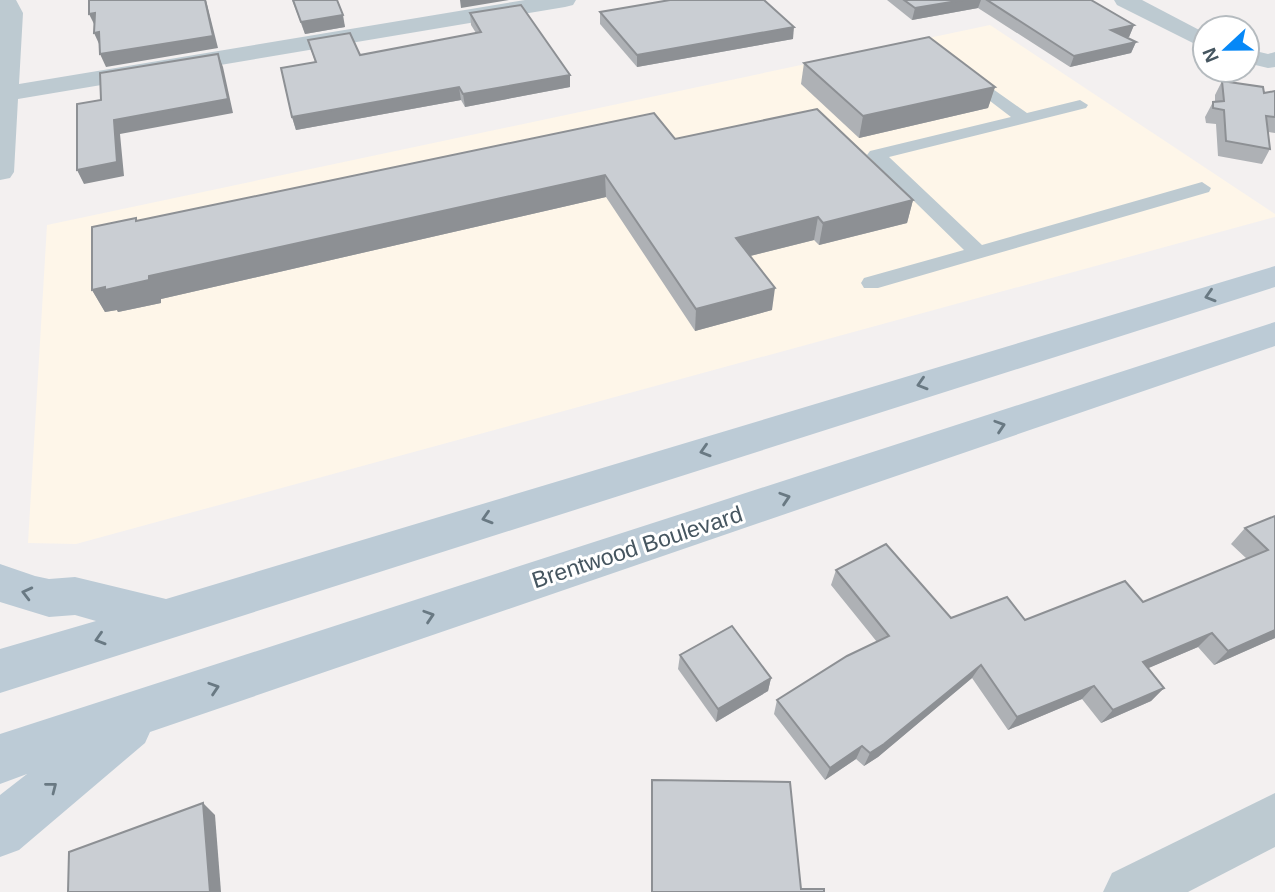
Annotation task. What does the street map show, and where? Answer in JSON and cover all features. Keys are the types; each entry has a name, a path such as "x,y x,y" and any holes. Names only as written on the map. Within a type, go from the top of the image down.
{"main road":[{"path":"0,671 1275,276"},
{"name":"Brentwood Boulevard","path":"0,759 1275,334"},
{"path":"0,583 35,595 49,598 75,597 166,619"},
{"path":"0,831 149,709"}],"street":[{"path":"0,172 12,13 5,0"},
{"path":"8,93 413,16 565,0"},
{"path":"1125,0 1191,35"},
{"path":"1131,892 1275,819"}],"lane":[{"path":"952,64 1025,119"},
{"path":"978,252 876,155 1080,105"},
{"path":"871,283 1202,188"}],"shaded area":[{"path":"990,25 1275,214 1275,217 76,544 28,543 47,225"}],"building":[{"path":"89,0 205,0 213,36 100,54 99,32 94,33 95,13 89,14"},
{"path":"293,0 337,0 343,15 301,22"},
{"path":"670,0 764,0 794,27 637,55 600,12"},
{"path":"904,0 963,0 915,8"},
{"path":"987,0 1091,0 1134,25 1111,30 1136,42 1074,56"},
{"path":"521,5 570,75 463,94 459,87 292,117 281,68 316,62 308,40 350,33 360,55 481,32 470,13"},
{"path":"929,37 995,87 863,116 804,63"},
{"path":"218,54 228,99 114,120 117,162 77,170 77,104 101,100 100,73"},
{"path":"1222,84 1263,87 1264,93 1275,91 1275,117 1266,116 1270,149 1226,141 1224,110 1213,108 1213,102 1224,101"},
{"path":"817,109 913,200 823,223 818,217 736,238 775,288 696,309 605,175 149,276 149,280 105,290 105,287 92,290 92,227 136,218 136,221 654,113 675,139"},
{"path":"1275,516 1275,630 1228,651 1212,633 1143,662 1164,688 1113,710 1094,686 1017,717 981,665 884,744 870,753 862,746 830,768 777,700 847,656 889,636 836,570 886,544 951,618 1007,597 1025,620 1125,581 1143,602 1268,550 1245,528"},
{"path":"732,626 771,678 718,709 680,655"},
{"path":"652,780 790,782 801,889 824,889 824,892 652,892"},
{"path":"203,803 210,892 68,892 69,852"}]}
